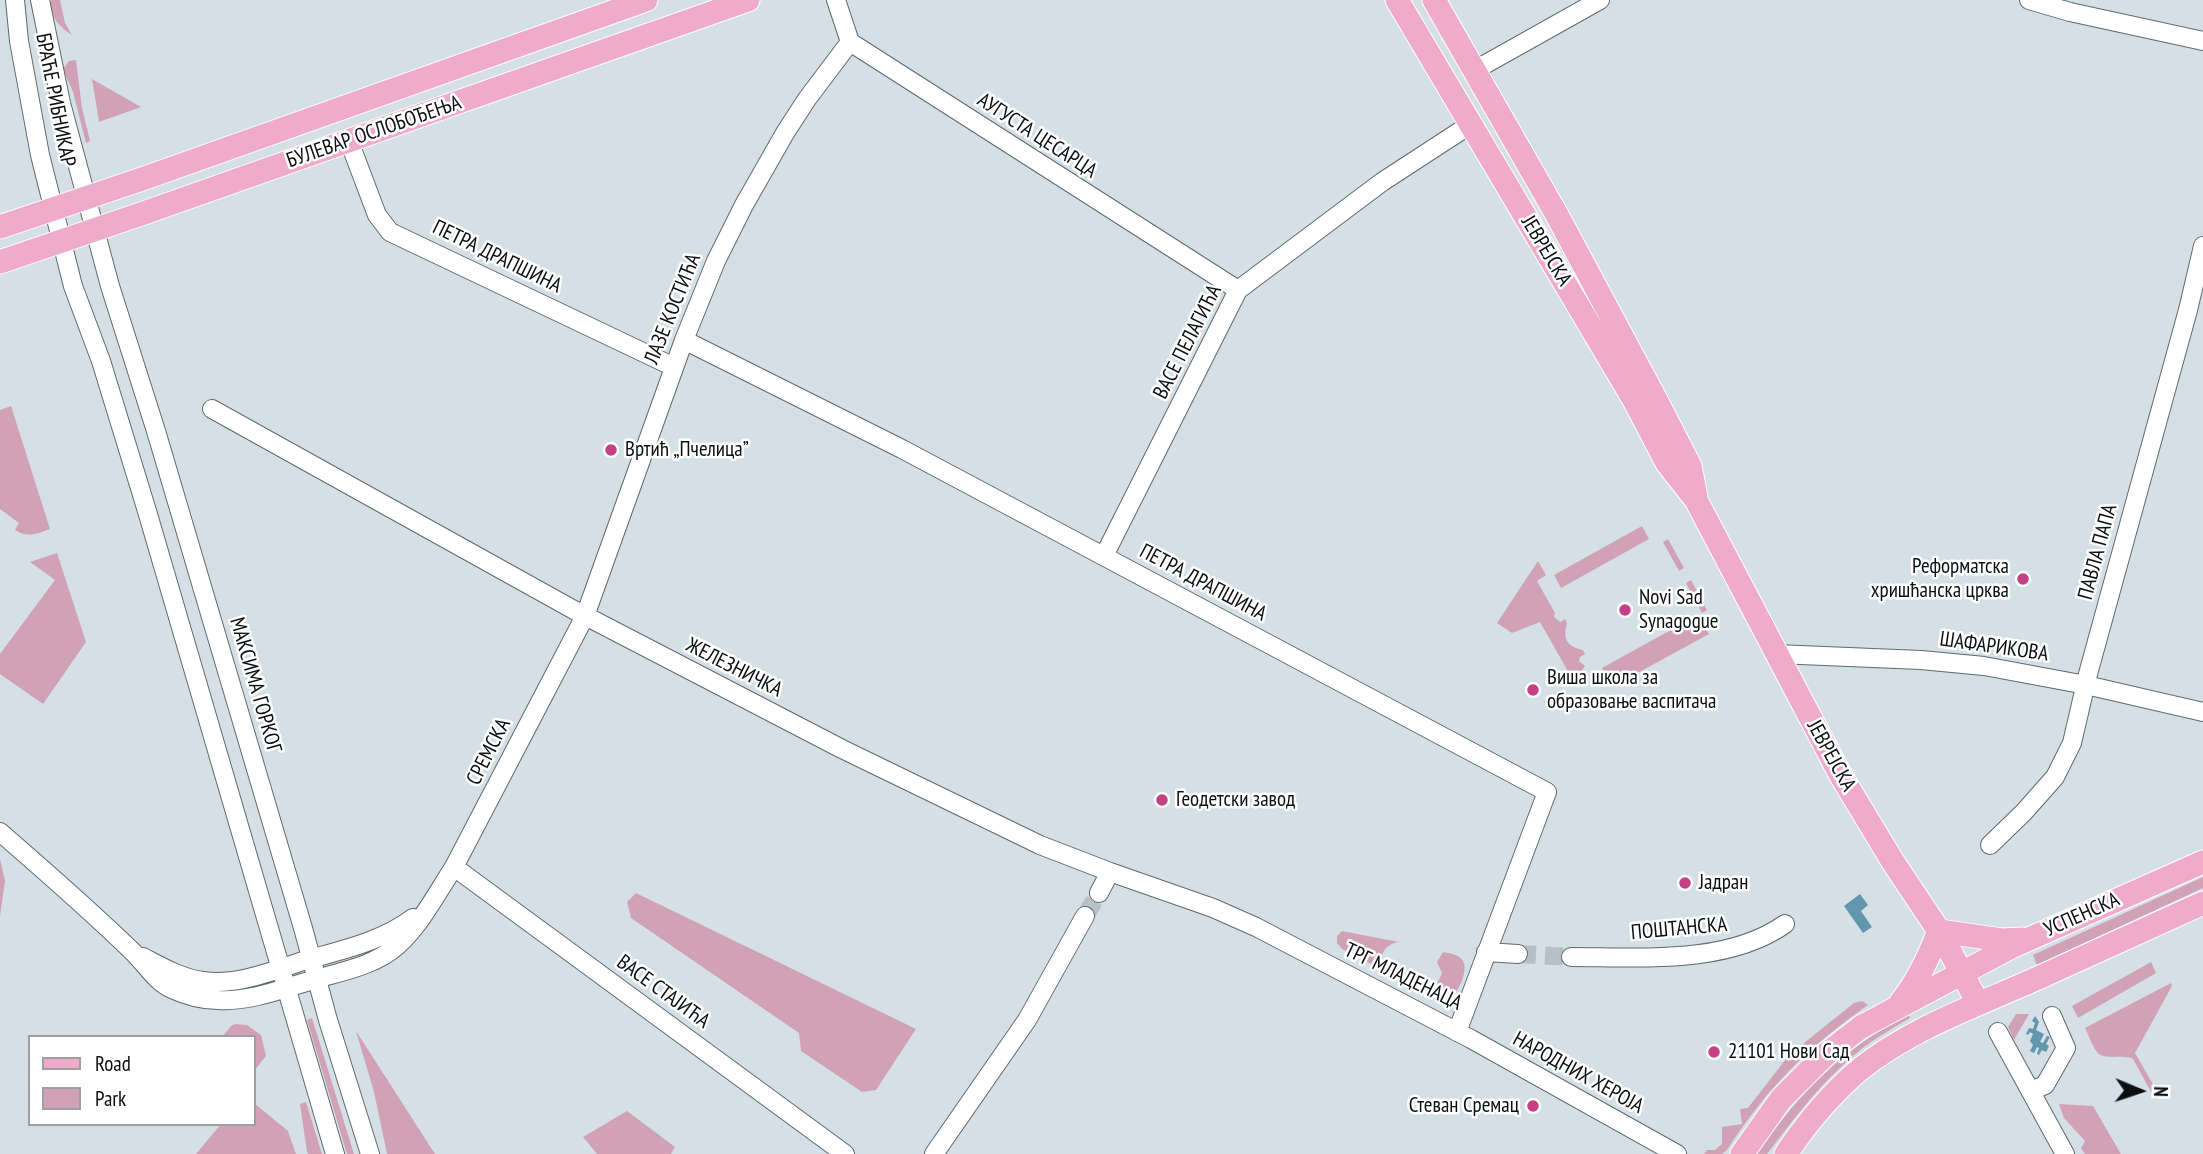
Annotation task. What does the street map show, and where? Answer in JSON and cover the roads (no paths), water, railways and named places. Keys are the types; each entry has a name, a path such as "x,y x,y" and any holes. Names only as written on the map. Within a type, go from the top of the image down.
{"main road":[{"name":"БУЛЕВАР ОСЛОБОЂЕЊА","path":"0,227 646,0"},
{"name":"БУЛЕВАР ОСЛОБОЂЕЊА","path":"0,262 748,0"},
{"name":"ЈЕВРЕЈСКА","path":"1397,0 1634,400 1667,463 1696,500 1840,775 1939,931 1978,1003"},
{"name":"ЈЕВРЕЈСКА","path":"1434,0 1557,215 1690,466 1696,500"},
{"name":"УСПЕНСКА","path":"1742,1154 1782,1099 1826,1054 1861,1027 2029,938 2203,862"},
{"name":"УСПЕНСКА","path":"1786,1154 1813,1117 1859,1070 1897,1045 1978,1003 2203,903"},
{"path":"1895,1008 1926,963 1939,931 2002,940 2029,938"}],"street":[{"name":"БРАЋЕ РИБНИКАР","path":"15,0 40,155 62,241"},
{"name":"БРАЋЕ РИБНИКАР","path":"40,0 61,103 94,230"},
{"path":"836,0 850,42"},
{"path":"1475,70 1600,0"},
{"path":"2029,0 2070,12 2203,41"},
{"name":"АУГУСТА ЦЕСАРЦА","path":"850,42 1238,290"},
{"name":"ЛАЗЕ КОСТИЋА","path":"585,616 674,367 716,261 744,205 800,111 850,42"},
{"name":"ВАСЕ ПЕЛАГИЋА","path":"1104,556 1238,290 1372,189 1471,124"},
{"name":"ПЕТРА ДРАПШИНА","path":"349,141 377,215 390,232 674,367"},
{"name":"МАКСИМА ГОРКОГ","path":"94,230 370,1154"},
{"path":"62,241 73,286 101,361 147,511 335,1154"},
{"name":"ПАВЛА ПАПА","path":"1990,845 2055,777 2072,743 2086,685 2195,312 2203,246"},
{"name":"ПЕТРА ДРАПШИНА","path":"684,340 902,449 1547,792 1486,952"},
{"name":"ЖЕЛЕЗНИЧКА","path":"212,408 585,616 842,749 1040,845 1213,908 1256,927"},
{"name":"СРЕМСКА","path":"134,953 171,989 203,999 235,999 348,971 389,952 412,929 454,867 585,616"},
{"name":"ШАФАРИКОВА","path":"1776,654 1921,660 1984,666 2086,685 2203,712"},
{"path":"0,832 134,953"},
{"name":"ВАСЕ СТАЈИЋА","path":"454,867 845,1154"},
{"path":"1099,893 1110,872"},
{"name":"СРЕМСКА","path":"134,953 182,976 204,981 232,981 343,951 399,928 429,906"},
{"path":"934,1154 1027,1020 1085,916"},
{"name":"ПОШТАНСКА","path":"1571,957 1661,957 1717,951 1762,939 1785,924"},
{"name":"ТРГ МЛАДЕНАЦА","path":"1256,927 1457,1032 1486,952"},
{"path":"1486,952 1518,954"},
{"path":"2031,1091 2045,1085 2066,1048 2052,1016"},
{"name":"НАРОДНИХ ХЕРОЈА","path":"1457,1032 1677,1154"},
{"path":"1998,1032 2031,1091 2036,1115 2065,1154"}],"water":[{"path":"1860,894 1868,905 1861,911 1872,927 1863,933 1844,906"},
{"path":"2035,1016 2039,1022 2036,1030 2044,1034 2040,1042 2043,1043 2047,1036 2050,1037 2046,1052 2042,1050 2039,1055 2037,1047 2034,1053 2030,1051 2033,1034 2026,1034 2029,1028 2033,1029 2035,1023 2032,1021"}],"tunnel":[{"path":"1085,916 1099,893"},
{"path":"1518,954 1571,957"}],"place":[{"name":"Вртић „Пчелица”","path":"611,450"},
{"name":"Реформатска хришћанска црква","path":"2023,579"},
{"name":"Novi Sad Synagogue","path":"1625,610"},
{"name":"Виша школа за образовање васпитача","path":"1533,690"},
{"name":"Геодетски завод","path":"1162,800"},
{"name":"Јадран","path":"1685,883"},
{"name":"21101 Нови Сад","path":"1714,1052"},
{"name":"Стеван Сремац","path":"1533,1106"}]}
